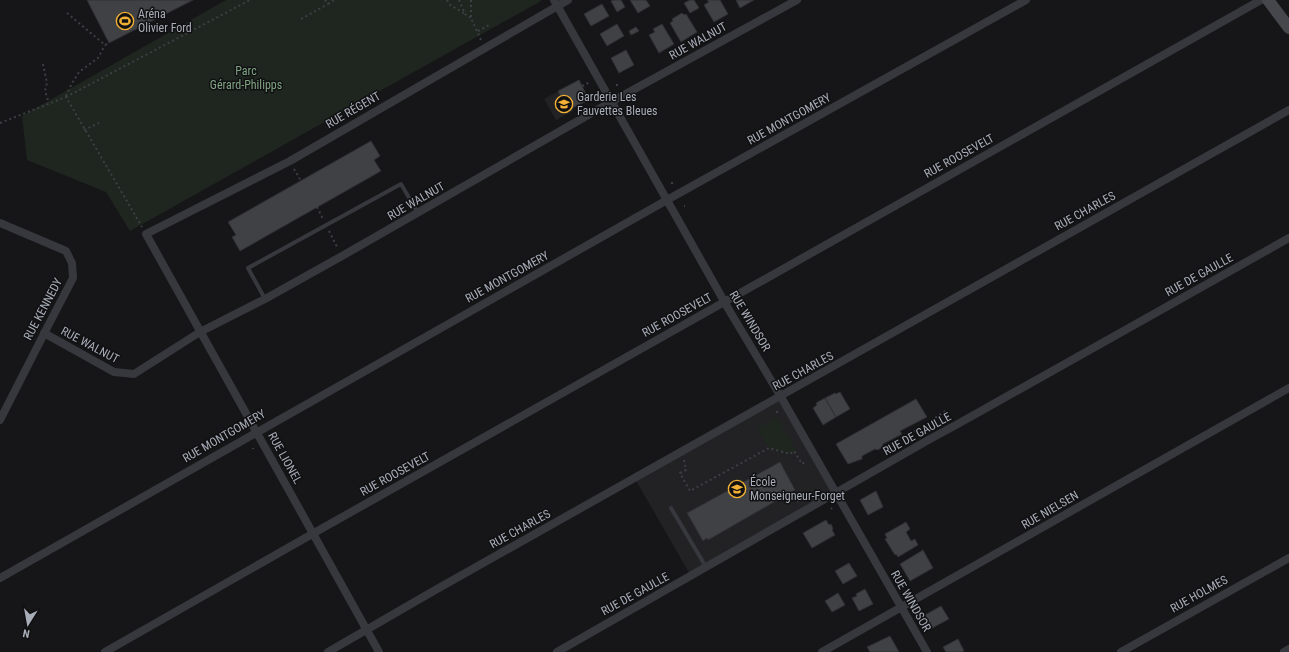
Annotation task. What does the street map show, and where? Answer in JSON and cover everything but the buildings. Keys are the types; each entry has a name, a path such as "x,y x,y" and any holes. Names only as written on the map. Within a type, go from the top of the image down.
{"main road":[{"path":"1268,0 1289,28"}],"street":[{"name":"RUE RÉGENT","path":"144,231 290,161 485,48 556,3 568,0"},
{"name":"RUE WALNUT","path":"44,333 114,372 134,374 200,332 265,299 418,214 611,102 797,0"},
{"name":"RUE MONTGOMERY","path":"0,578 667,200 1026,0"},
{"name":"RUE ROOSEVELT","path":"105,652 1261,0"},
{"name":"RUE WINDSOR","path":"556,3 724,302 781,397 927,652"},
{"name":"RUE CHARLES","path":"328,652 1289,110"},
{"name":"RUE KENNEDY","path":"0,223 66,251 72,263 73,278 0,420"},
{"name":"RUE LIONEL","path":"144,231 379,652"},
{"name":"RUE DE GAULLE","path":"557,652 930,439 963,422 1289,238"},
{"name":"RUE NIELSEN","path":"822,652 1289,388"},
{"name":"RUE HOLMES","path":"1121,652 1289,558"},
{"path":"1284,652 1289,649"}],"lane":[{"path":"265,299 248,268 254,264 401,184 418,214"},
{"path":"671,508 706,567"}],"path":[{"path":"0,123 66,97 250,0"},
{"path":"325,0 328,4"},
{"path":"301,19 334,0"},
{"path":"447,0 449,4 471,18 485,48"},
{"path":"459,0 466,14"},
{"path":"471,0 471,18"},
{"path":"67,13 105,45"},
{"path":"478,32 489,25"},
{"path":"66,97 79,72 98,58 105,45 110,43"},
{"path":"43,64 47,83 45,91 50,103"},
{"path":"582,86 590,82"},
{"path":"66,97 144,231"},
{"path":"84,130 99,122"},
{"path":"293,166 301,181"},
{"path":"906,437 947,410"},
{"path":"682,453 686,470 680,473 690,491 769,448 790,454 794,451 802,464 805,462"},
{"path":"792,492 804,512"}],"shaded area":[{"name":"Garderie Les Fauvettes Bleues","path":"579,80 589,100 573,108 573,111 556,120 544,99"},
{"name":"École Monseigneur-Forget","path":"781,397 836,494 691,576 635,479"}],"green space":[{"name":"Parc Gérard-Philipps","path":"226,0 541,1 130,231 106,192 27,160 22,116"},
{"path":"777,417 796,450 790,454 769,448 757,429"}],"place":[{"name":"Aréna Olivier Ford","path":"125,21"},
{"name":"Garderie Les Fauvettes Bleues","path":"564,104"},
{"name":"École Monseigneur-Forget","path":"737,489"}]}
